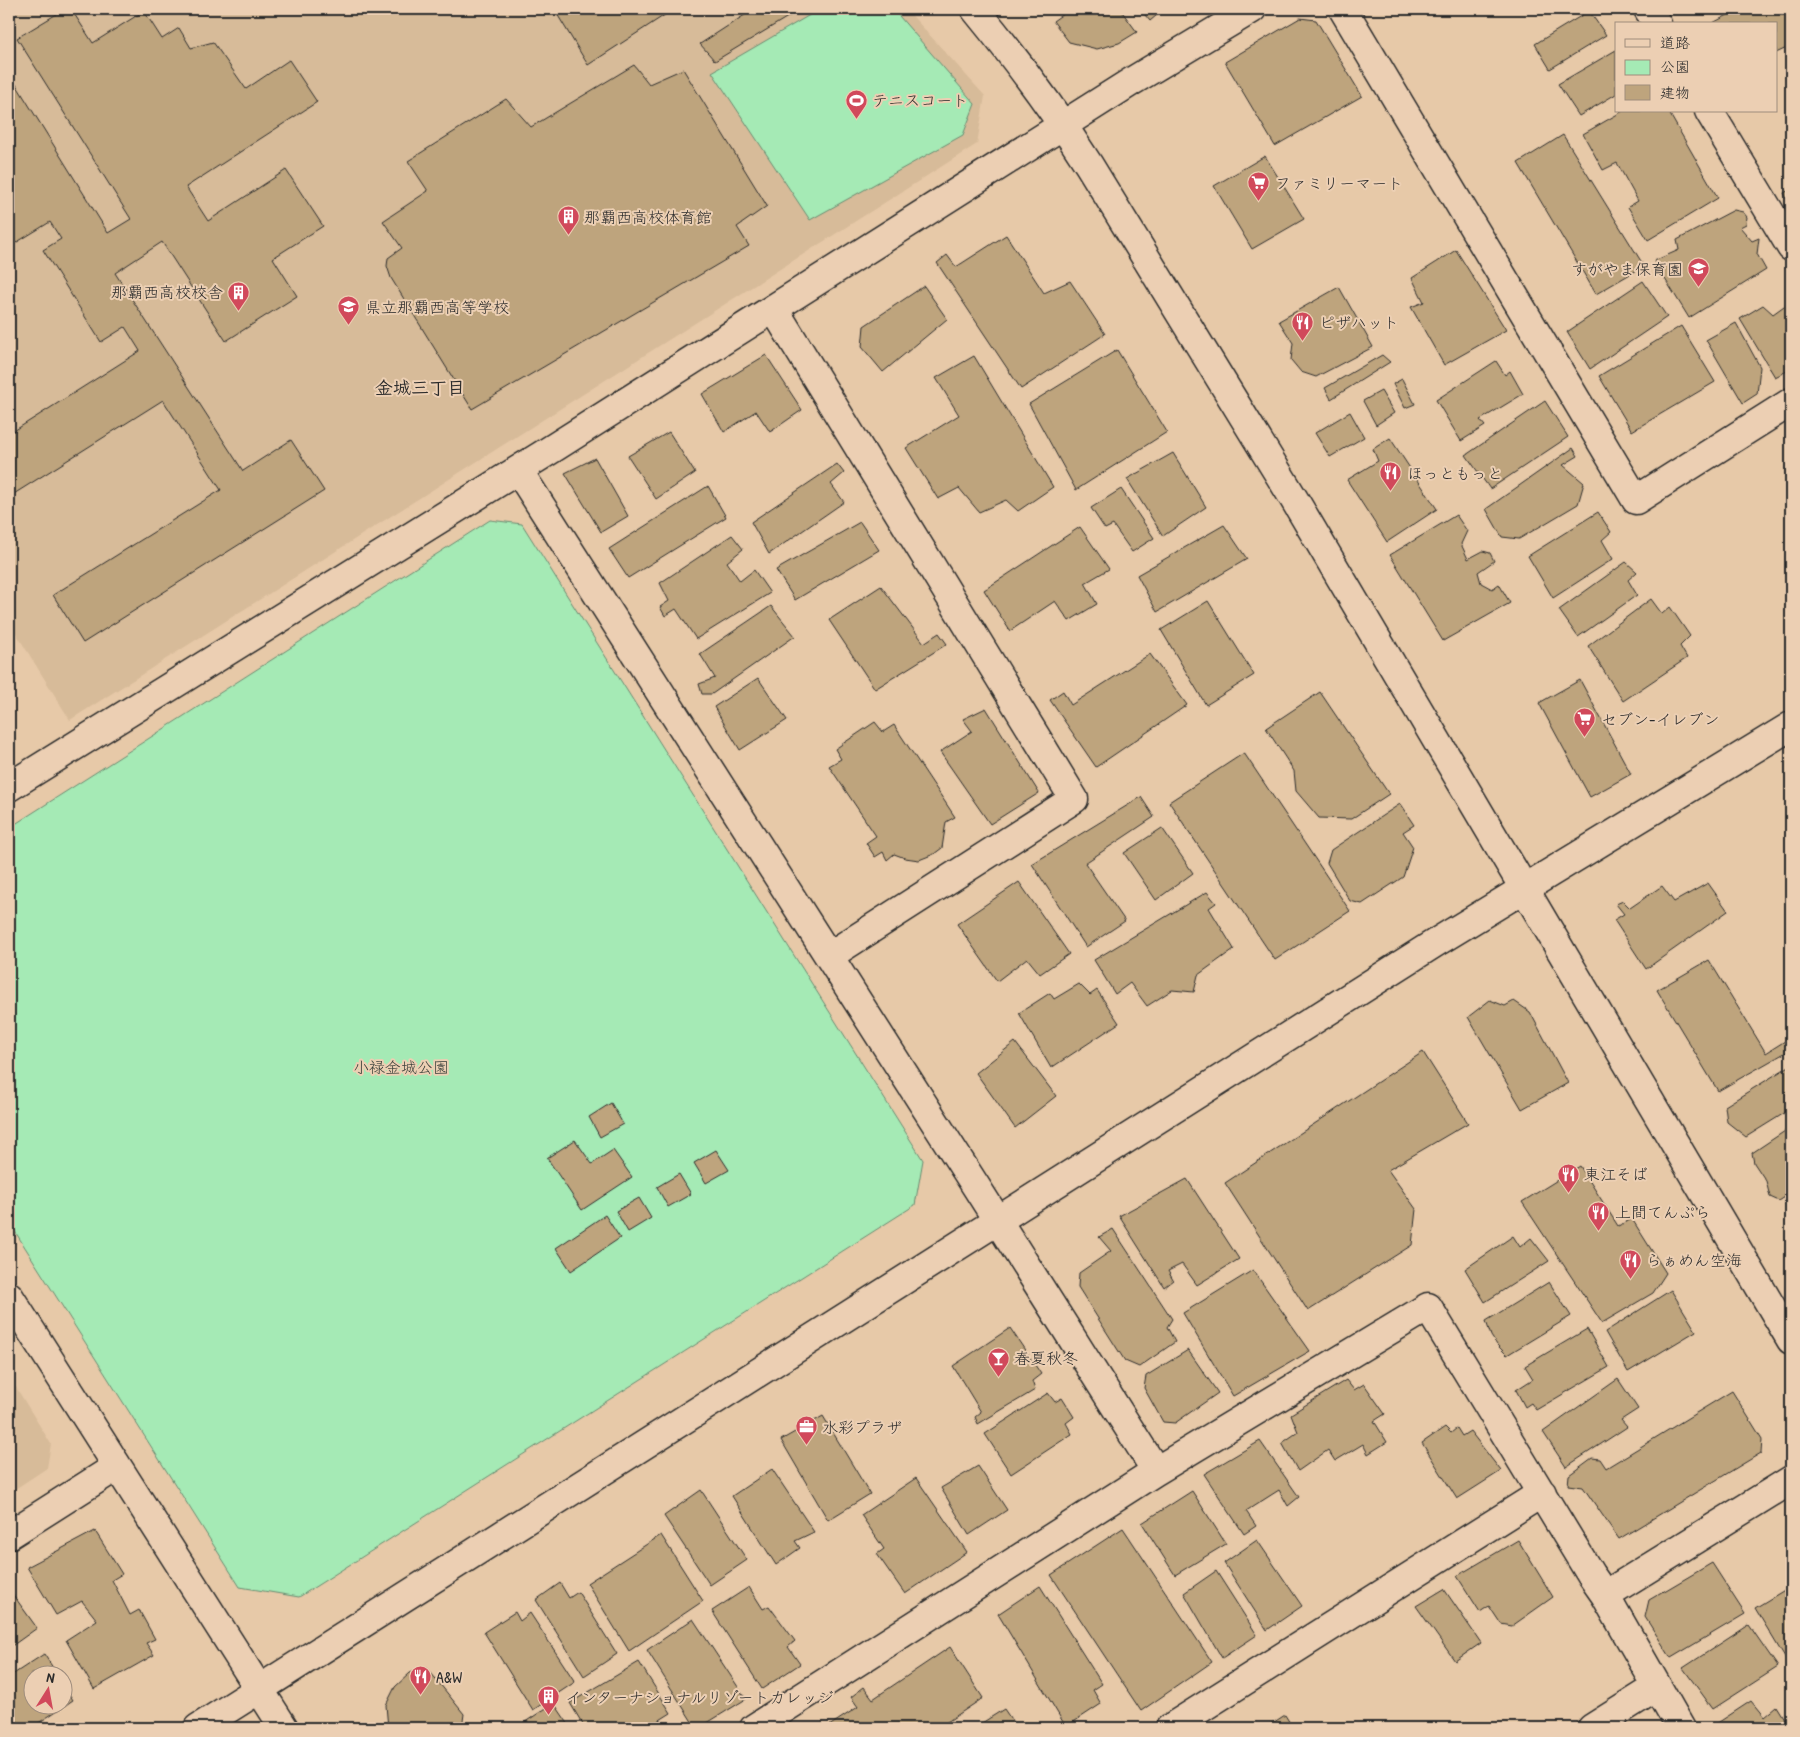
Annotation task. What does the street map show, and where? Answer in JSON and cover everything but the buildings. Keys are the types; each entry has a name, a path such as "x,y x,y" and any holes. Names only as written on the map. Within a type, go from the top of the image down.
{"street":[{"path":"975,9 1063,124 1294,499 1791,1340"},
{"path":"9,788 774,309 1063,124 1252,9"},
{"path":"1343,9 1636,500 1791,402"},
{"path":"1648,9 1656,22"},
{"path":"1710,112 1791,247"},
{"path":"774,309 1074,799 829,956"},
{"path":"518,470 1156,1471"},
{"path":"198,1728 1435,943 1791,726"},
{"path":"9,1296 116,1467 284,1728"},
{"path":"754,1728 1156,1471 1428,1308 1605,1595 1681,1728"},
{"path":"9,1535 116,1467"},
{"path":"1605,1595 1791,1480"},
{"path":"1170,1728 1542,1493"},
{"path":"1592,1728 1657,1687"}],"shaded area":[{"name":"県立那覇西高等学校","path":"9,9 906,9 985,96 977,144 70,720 9,622"},
{"path":"9,1376 51,1444 47,1468 9,1493"}],"green space":[{"name":"テニスコート","path":"820,9 893,9 975,104 963,135 810,220 712,72"},
{"name":"小禄金城公園","path":"490,520 522,524 923,1160 915,1205 299,1597 240,1587 9,1222 9,828"}],"place":[{"name":"テニスコート","path":"856,119"},
{"name":"ファミリーマート","path":"1259,202"},
{"name":"那覇西高校体育館","path":"568,236"},
{"name":"すがやま保育園","path":"1699,288"},
{"name":"那覇西高校校舎","path":"239,311"},
{"name":"県立那覇西高等学校","path":"349,326"},
{"name":"ピザハット","path":"1303,341"},
{"name":"ほっともっと","path":"1391,492"},
{"name":"セブン-イレブン","path":"1585,738"},
{"name":"東江そば","path":"1568,1193"},
{"name":"上間てんぷら","path":"1599,1231"},
{"name":"らぁめん空海","path":"1630,1279"},
{"name":"春夏秋冬","path":"998,1377"},
{"name":"水彩プラザ","path":"806,1446"},
{"name":"A&W","path":"420,1696"},
{"name":"インターナショナルリゾートカレッジ","path":"549,1716"}],"district":[{"name":"金城三丁目","path":"420,388"}]}
